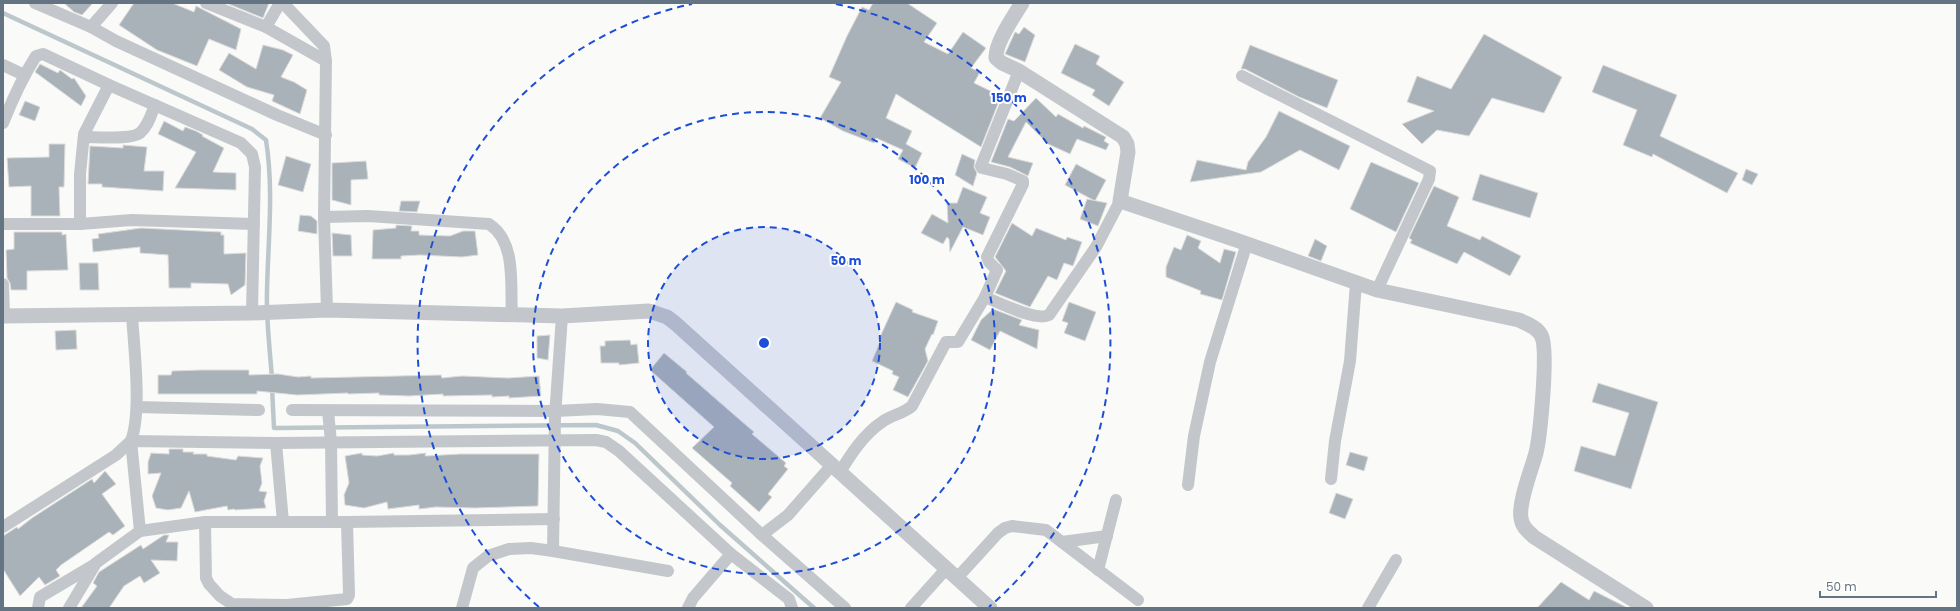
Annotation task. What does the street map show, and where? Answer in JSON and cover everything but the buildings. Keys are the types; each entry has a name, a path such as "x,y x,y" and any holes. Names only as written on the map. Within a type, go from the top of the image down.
{"street":[{"path":"35,3 91,27 116,41 277,115 326,135"},
{"path":"91,27 112,3"},
{"path":"206,3 266,27 326,61"},
{"path":"266,27 280,3"},
{"path":"283,3 324,46 326,61 324,216 327,310"},
{"path":"985,297 1041,317 1048,315 1071,285 1096,247 1120,201 1128,152 1127,144 1123,137 996,58 996,54 1006,29 1022,3"},
{"path":"3,123 14,94 24,75 36,56 43,54 109,85 241,143 247,148 254,159 255,167 254,224 257,313"},
{"path":"3,65 24,75"},
{"path":"762,535 788,515 882,421 907,410 912,406 946,342 958,342 985,297 997,270 989,262 987,257 1023,184 1023,181 1018,178 982,168 981,166 1019,71"},
{"path":"1242,76 1430,171 1429,179 1377,290"},
{"path":"80,224 80,174 84,137 109,85"},
{"path":"84,137 130,137 139,134 146,126 155,105"},
{"path":"1120,201 1247,243 1356,284 1377,290 1519,320 1535,328 1542,335 1545,352 1536,451 1520,507 1525,529 1534,537 1646,608"},
{"path":"324,216 368,216 489,224 500,233 506,244 509,260 512,315"},
{"path":"3,224 80,224 132,220 254,224"},
{"path":"1188,485 1194,436 1210,362 1247,243"},
{"path":"3,284 4,316 257,313 327,310 562,316 649,311 667,317 990,608"},
{"path":"1332,479 1335,441 1350,361 1356,284"},
{"path":"132,314 136,408 134,435 140,531"},
{"path":"553,551 554,436 562,316"},
{"path":"136,408 259,410"},
{"path":"134,435 276,443 330,427 597,409 630,412 762,535 845,608"},
{"path":"292,410 330,427 554,436 596,440 611,445 731,554 789,598 792,608"},
{"path":"330,427 332,522"},
{"path":"3,527 116,455 134,435"},
{"path":"276,443 283,522"},
{"path":"1098,570 1116,500"},
{"path":"38,608 40,597 96,563 140,531 205,522 347,522 554,519"},
{"path":"205,522 206,578 209,584 220,596 232,604 287,606 347,599 349,595 347,522"},
{"path":"911,608 998,533 1005,528 1012,526 1046,530 1138,600"},
{"path":"1062,542 1107,536"},
{"path":"462,608 473,568 488,556 508,549 530,548 553,551 668,571"},
{"path":"688,608 693,598 731,554"},
{"path":"1368,608 1396,560"},
{"path":"69,608 96,563"}],"waterway":[{"path":"3,13 252,129 266,140 270,178 267,313 272,379"},
{"path":"272,387 274,428 596,425 618,431 635,443 720,525 814,608"}]}
